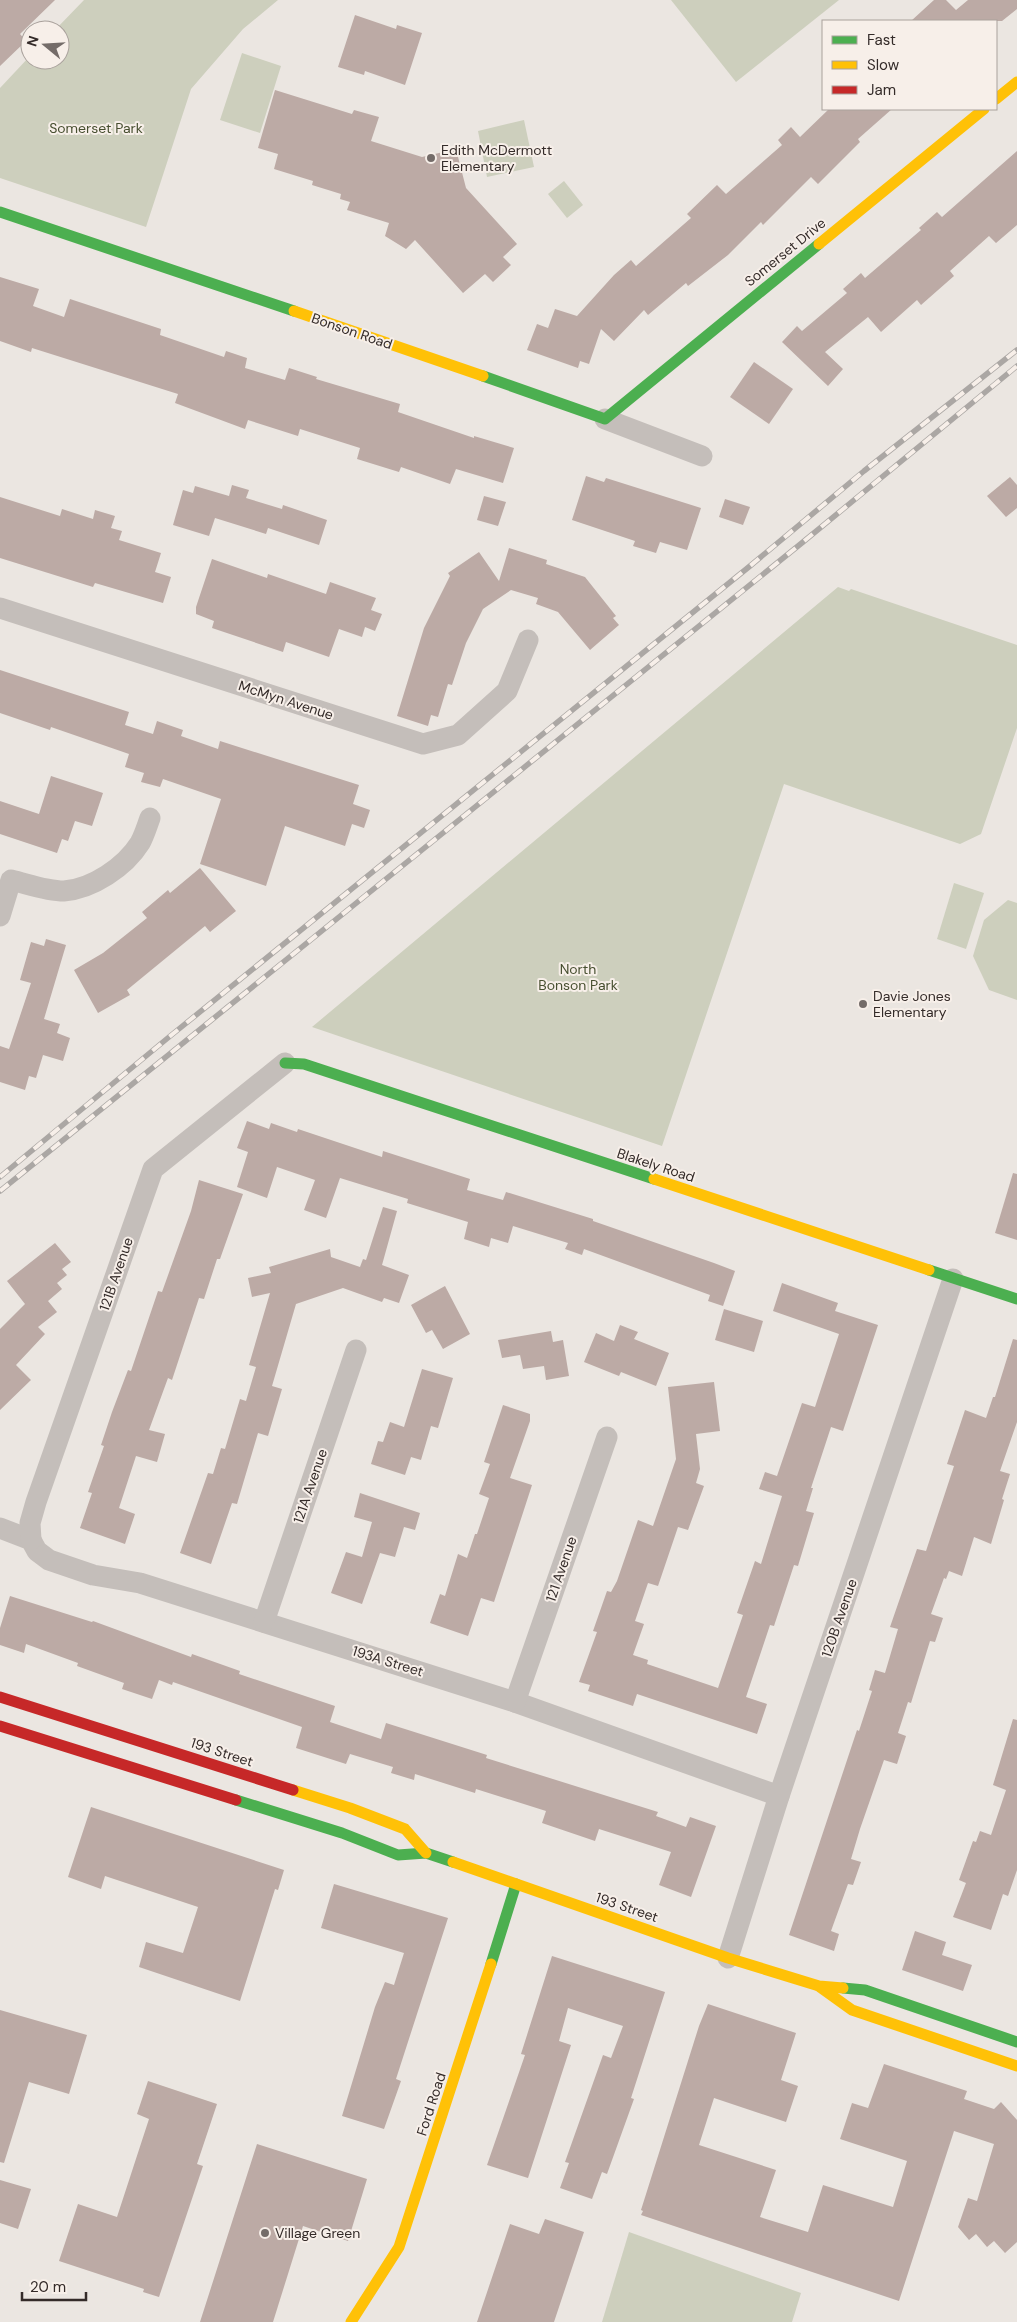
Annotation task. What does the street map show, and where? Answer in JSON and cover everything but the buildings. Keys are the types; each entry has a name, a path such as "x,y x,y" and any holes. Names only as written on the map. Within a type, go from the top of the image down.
{"street":[{"path":"997,98 1017,82"},
{"name":"Somerset Drive","path":"605,419 983,110"},
{"name":"Bonson Road","path":"0,212 398,346 605,419 702,456"},
{"name":"McMyn Avenue","path":"0,608 423,744 458,735 507,691 528,640"},
{"path":"0,916 6,878 57,890 75,888 95,881 112,872 130,856 140,843 150,818"},
{"name":"Blakely Road","path":"285,1063 304,1064 1017,1300"},
{"name":"121B Avenue","path":"31,1540 30,1523 36,1502 153,1170 285,1063"},
{"name":"120B Avenue","path":"728,1958 779,1796 953,1279"},
{"name":"121A Avenue","path":"264,1622 356,1350"},
{"name":"121 Avenue","path":"515,1702 607,1437"},
{"name":"193A Street","path":"0,1528 31,1540 37,1551 49,1560 93,1575 140,1583 515,1702 779,1796"},
{"name":"193 Street","path":"0,1697 350,1808 405,1829 426,1853"},
{"name":"193 Street","path":"0,1726 342,1833 398,1855 426,1853 728,1958 819,1986 865,1990 1017,2042"},
{"name":"Ford Road","path":"351,2322 399,2247 516,1884"},
{"name":"193 Street","path":"819,1986 852,2010 1017,2066"}],"green space":[{"name":"Somerset Park","path":"84,0 278,0 243,29 191,89 146,227 0,178 0,88 20,67 20,70 70,70 70,20 65,20"},
{"path":"671,0 839,0 736,82"},
{"path":"242,53 281,66 260,133 220,120"},
{"path":"524,120 534,167 487,177 478,131"},
{"path":"564,181 583,205 567,218 548,194"},
{"name":"North Bonson Park","path":"838,587 849,591 851,589 1017,645 1017,728 981,834 960,844 784,784 662,1146 312,1027"},
{"path":"954,883 984,893 966,949 937,939"},
{"path":"1008,900 1017,903 1017,1000 989,990 973,956 984,920"},
{"path":"629,2232 801,2293 792,2322 602,2322"}],"railway":[{"path":"0,1177 864,471 1017,350"},
{"path":"0,1191 803,542 1017,366"}],"traffic: fast":[{"path":"0,212 294,311"},
{"path":"483,376 605,419 819,244"},
{"path":"285,1063 304,1064 654,1179"},
{"path":"929,1270 1017,1299"},
{"path":"236,1800 342,1833 398,1855 426,1853 453,1862"},
{"path":"491,1964 516,1884"},
{"path":"843,1988 865,1990 1017,2042"}],"traffic: slow":[{"path":"997,98 1017,82"},
{"path":"819,244 983,110"},
{"path":"294,311 483,376"},
{"path":"654,1179 929,1270"},
{"path":"293,1790 350,1808 405,1829 426,1853"},
{"path":"453,1862 728,1958 819,1986 843,1988"},
{"path":"351,2322 399,2247 491,1964"},
{"path":"820,1987 852,2010 1017,2066"}],"traffic: jam":[{"path":"0,1697 293,1790"},
{"path":"0,1726 236,1800"}],"place":[{"name":"Edith McDermott Elementary","path":"431,158"},
{"name":"Davie Jones Elementary","path":"863,1004"},
{"name":"Village Green","path":"265,2233"}]}
